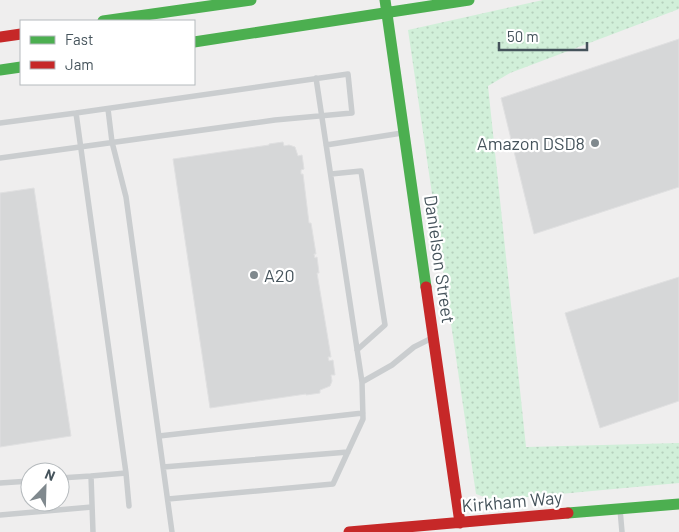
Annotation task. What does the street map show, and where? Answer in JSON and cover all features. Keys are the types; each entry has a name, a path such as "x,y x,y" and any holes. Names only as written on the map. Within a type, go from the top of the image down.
{"main road":[{"path":"110,20 251,0"},
{"name":"Danielson Street","path":"385,0 460,523"},
{"path":"195,42 469,0"},
{"path":"0,37 20,34"},
{"path":"0,70 20,67"},
{"name":"Kirkham Way","path":"349,532 679,504"}],"lane":[{"path":"0,123 348,74 352,113 275,120 0,158"},
{"path":"168,499 333,484 363,419 362,382 316,78"},
{"path":"108,108 112,142 126,197 172,532"},
{"path":"76,113 129,506"},
{"path":"326,145 404,132"},
{"path":"330,174 361,171 385,325 357,350"},
{"path":"362,382 392,365 414,347 434,338"},
{"path":"159,436 363,413"},
{"path":"163,467 348,452"},
{"path":"70,477 126,473"},
{"path":"90,476 94,532"},
{"path":"0,483 20,482"},
{"path":"0,515 92,507"},
{"path":"620,509 622,532"}],"green space":[{"path":"543,0 679,0 679,9 510,73 488,86 526,447 679,443 679,483 493,500 476,494 408,30"}],"building":[{"name":"Amazon DSD8","path":"679,39 679,187 534,234 501,98"},
{"name":"A20","path":"283,142 284,146 295,147 298,156 302,155 304,169 301,170 301,174 303,174 309,223 311,223 316,254 314,254 315,258 317,257 319,273 317,273 331,357 328,357 329,361 333,360 335,375 331,375 332,381 330,386 320,390 320,393 210,408 173,159"},
{"path":"34,188 71,436 0,447 0,193"},
{"path":"679,277 679,401 600,428 565,313"}],"traffic: fast":[{"path":"110,20 251,0"},
{"path":"385,0 426,287"},
{"path":"195,42 469,0"},
{"path":"0,70 20,67"},
{"path":"568,513 679,504"}],"traffic: jam":[{"path":"0,37 20,34"},
{"path":"426,287 460,523"},
{"path":"349,532 568,513"}],"place":[{"name":"Amazon DSD8","path":"595,143"},
{"name":"A20","path":"254,275"}]}
